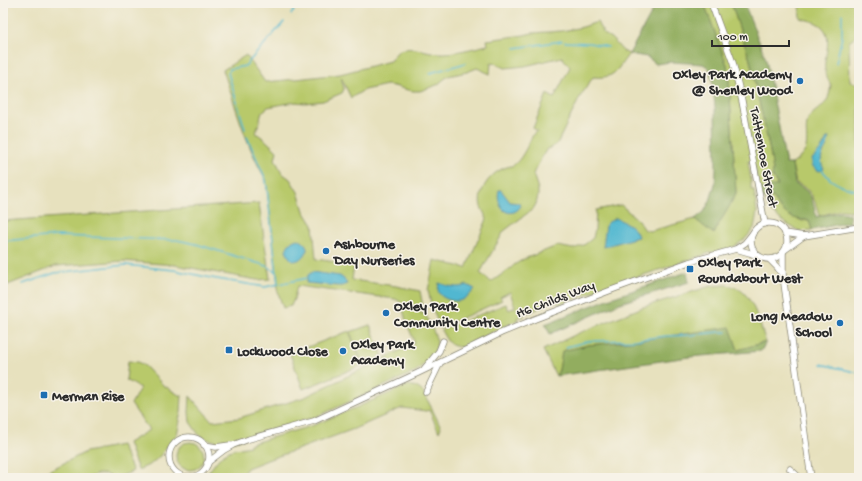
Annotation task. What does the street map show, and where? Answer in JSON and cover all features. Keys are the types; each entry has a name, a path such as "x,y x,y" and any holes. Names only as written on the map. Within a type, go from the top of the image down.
{"street":[{"name":"Tattenhoe Street","path":"711,3 733,63 742,101 765,224"},
{"path":"761,258 753,250 751,245 753,233 756,229 765,224 771,223 777,225 782,228 785,233 788,244 784,252 783,276 811,477"},
{"path":"785,233 804,236 859,227"},
{"name":"H6 Childs Way","path":"208,463 224,450 233,445 249,439 314,421 501,333 535,319 689,262 736,249 745,243 753,233"},
{"path":"770,260 784,252 804,236"},
{"path":"736,249 770,260 783,276"},
{"path":"423,371 439,351 443,340"},
{"path":"426,392 440,363"},
{"path":"194,438 204,445 207,451 208,463 198,476 183,477 170,465 169,454 174,444 183,439 194,438"},
{"name":"H6 Childs Way","path":"204,445 216,447 233,445"},
{"path":"790,469 800,478"}],"green space":[{"path":"657,3 704,3 727,65 736,193 715,233 711,232 695,219 704,212 710,201 715,184 715,108 713,86 709,68 703,64 671,62 656,64 647,57 629,54"},
{"path":"704,3 731,3 750,60 770,151 773,171 772,176 778,186 759,190 754,165 748,161 751,190 754,190 757,212 754,228 746,238 729,249 710,253 560,304 555,301 528,313 527,312 523,314 524,317 521,316 517,318 518,320 462,347 451,345 441,330 506,304 509,310 515,307 510,292 500,297 502,300 440,328 431,304 428,290 434,260 466,268 487,219 481,207 480,201 482,190 493,175 504,168 515,164 519,160 534,133 537,131 533,128 547,94 554,98 570,67 562,57 525,66 505,68 498,64 491,63 490,74 477,68 448,76 437,85 420,91 413,91 387,85 364,90 351,98 341,77 344,89 342,93 323,101 305,103 295,102 268,107 262,112 256,133 277,151 275,159 282,173 290,179 298,192 304,211 313,225 316,259 354,265 352,280 420,291 423,307 420,309 421,314 425,313 435,336 437,342 435,351 415,372 318,416 226,443 209,440 199,435 190,422 190,396 212,421 239,418 305,397 413,344 414,341 406,321 401,302 395,299 297,286 291,306 283,308 277,289 278,284 266,180 247,140 223,70 246,55 265,82 340,74 390,61 394,55 404,49 417,49 438,53 456,52 488,45 487,40 532,33 562,31 583,27 597,22 604,34 611,38 623,51 629,54 618,69 611,75 593,77 580,97 557,144 546,150 533,174 538,189 536,204 533,209 504,231 480,273 491,282 524,259 557,246 573,249 584,245 593,238 596,210 621,205 638,220 645,230 650,231 695,219 714,234 721,218 736,193 727,65"},
{"path":"731,3 744,3 766,59 786,164 792,164 795,184 805,190 811,197 816,217 841,212 849,214 850,222 812,230 809,220 797,219 787,214 779,207 773,197 760,199 759,190 778,185 772,176 773,171 770,151 750,60"},
{"path":"799,3 859,3 859,34 849,42 850,82 859,84 859,206 850,211 841,210 819,216 812,196 806,188 796,183 792,164 805,151 807,143 806,128 808,120 826,102 831,85 825,70 828,40 827,35 820,25 800,18"},
{"path":"773,197 779,207 802,221 809,220 812,230 799,231 785,223 769,210 765,198"},
{"path":"259,203 270,279 257,280 175,265 124,261 56,266 5,286 3,283 3,221"},
{"path":"687,272 689,282 620,303 550,334 545,324 608,299"},
{"path":"727,285 739,289 749,299 756,313 766,342 738,350 730,328 589,345 563,351 559,370 556,376 543,350 579,333 643,307 711,286"},
{"path":"370,325 383,357 363,365 350,332"},
{"path":"730,327 738,350 766,342 761,351 689,357 556,376 559,370 562,351 589,345 640,340"},
{"path":"349,331 363,365 303,389 290,354"},
{"path":"128,361 138,362 145,366 163,385 179,395 182,395 180,421 177,434 160,456 151,464 138,470 128,443 149,430 131,404 140,388 126,380"},
{"path":"408,385 417,388 424,393 441,427 439,432 429,410 426,411 402,408 354,429 247,468 240,478 204,478 222,455 235,448 250,446 250,444 314,425"},
{"path":"190,442 200,446 204,456 200,466 190,470 180,466 176,456 180,446"},
{"path":"121,445 133,471 122,476 114,477 105,474 97,474 89,478 34,478 86,452"}],"water":[{"path":"827,138 829,138 828,142 821,160 824,169 820,171 816,170 813,167 812,159 823,147"},
{"path":"499,190 501,190 510,202 521,205 518,209 510,213 501,207 498,195"},
{"path":"616,218 632,227 637,233 638,237 603,247 606,225"},
{"path":"297,239 305,244 307,250 301,258 296,261 289,257 286,250 290,243"},
{"path":"312,272 340,276 347,284 338,286 306,283 308,275"},
{"path":"439,283 457,287 467,285 475,289 464,299 453,301 446,299 439,293"}],"waterway":[{"path":"291,14 294,11 296,3"},
{"path":"836,63 842,37 842,14"},
{"path":"245,129 228,73 230,69 245,66 284,22"},
{"path":"515,48 562,41"},
{"path":"565,42 590,43 608,47"},
{"path":"430,73 466,63"},
{"path":"247,137 266,180 278,284"},
{"path":"822,170 837,184 859,190"},
{"path":"3,241 57,236 177,240 196,244 267,266 276,272"},
{"path":"23,284 55,273 125,265 174,270 265,287 307,278"},
{"path":"566,347 589,341 634,340 666,336 727,332"},
{"path":"821,364 859,373"}],"place":[{"name":"Oxley Park Academy @ Shenley Wood","path":"800,81"},
{"name":"Ashbourne Day Nurseries","path":"326,251"},
{"name":"Oxley Park Roundabout West","path":"690,269"},
{"name":"Oxley Park Community Centre","path":"386,313"},
{"name":"Long Meadow School","path":"840,323"},
{"name":"Lockwood Close","path":"229,350"},
{"name":"Oxley Park Academy","path":"343,351"},
{"name":"Merman Rise","path":"44,395"}]}
